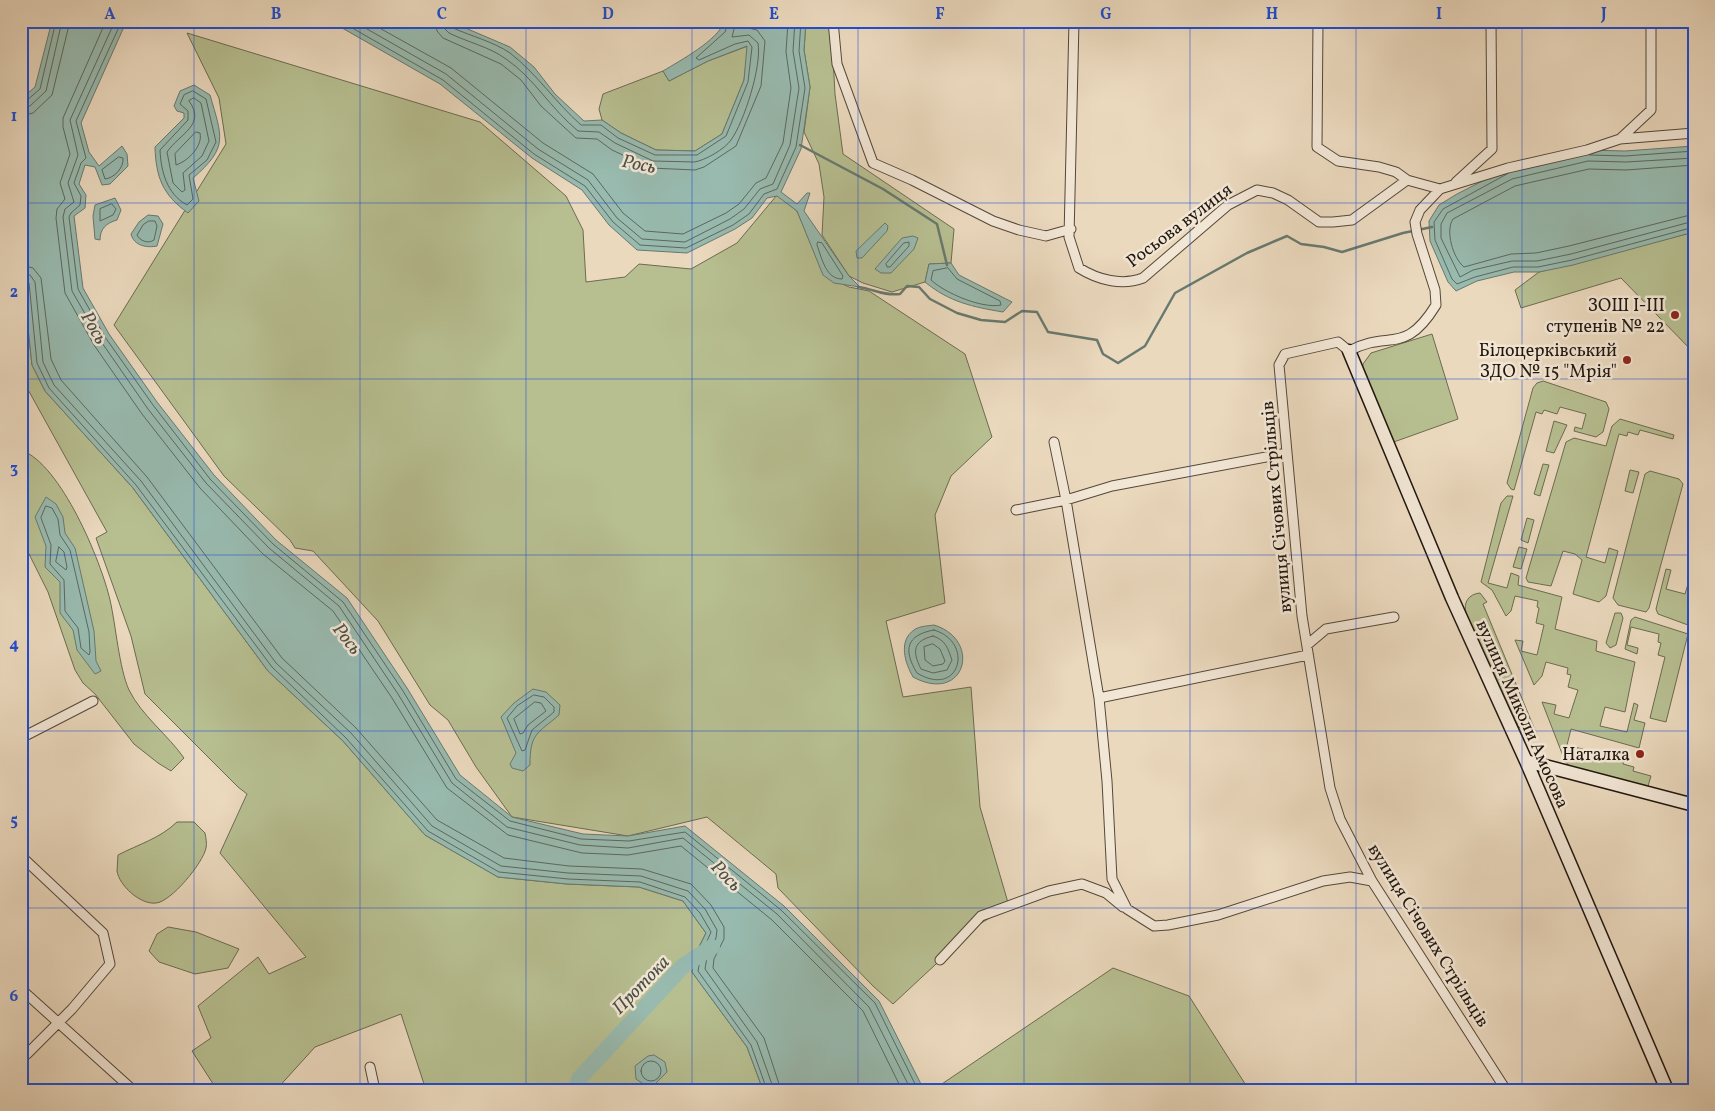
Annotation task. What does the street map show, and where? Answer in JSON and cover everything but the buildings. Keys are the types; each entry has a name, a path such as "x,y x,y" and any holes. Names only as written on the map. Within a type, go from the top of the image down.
{"street":[{"path":"833,21 837,64 873,163 912,180 993,221 1010,227 1046,236 1071,229"},
{"name":"Росьова вулиця","path":"1074,21 1071,229 1069,237 1079,268 1092,276 1109,281 1133,282 1143,278 1228,205 1257,190 1274,193 1288,200 1318,222 1333,222 1352,220 1407,180"},
{"path":"1318,21 1317,147 1338,161 1379,167 1396,172 1407,180 1440,189"},
{"path":"1454,184 1492,149 1491,21"},
{"path":"1620,139 1651,110 1651,21"},
{"path":"1349,351 1358,346 1406,338 1417,330 1436,306 1435,290 1428,263 1416,229 1420,210 1440,189 1620,139 1694,133"},
{"name":"вулиця Січових Стрільців","path":"1349,351 1338,342 1320,345 1285,354 1279,365 1302,616 1330,788 1340,818 1372,881 1506,1090"},
{"name":"вулиця Миколи Амосова","path":"1349,351 1452,598 1526,761 1668,1090"},
{"path":"1054,442 1066,500 1099,698 1107,781 1112,879 1127,909"},
{"path":"1016,510 1066,500 1112,486 1286,453"},
{"path":"1307,645 1326,629 1394,617"},
{"path":"1099,698 1308,655"},
{"path":"21,738 94,701"},
{"path":"1526,761 1694,805"},
{"path":"21,856 103,933 110,964 72,1009 57,1022 28,1054 21,1049"},
{"path":"940,960 981,916 1049,892 1082,884 1106,893 1154,926 1168,926 1218,915 1323,881 1350,877 1372,881"},
{"path":"21,989 133,1090"},
{"path":"370,1067 375,1090"}],"green space":[{"path":"806,21 831,21 835,94 843,154 954,229 951,263 929,264 925,282 892,292 863,283 849,276 822,235 824,197 819,164 804,132 810,87 804,50"},
{"path":"187,33 480,122 566,196 583,230 586,282 625,277 639,264 691,269 737,243 777,195 797,211 824,275 849,287 869,291 965,354 992,437 951,476 935,515 945,603 886,621 903,697 971,687 980,807 1009,906 978,925 893,1004 873,986 778,888 776,874 707,817 628,836 512,817 476,767 448,720 430,705 378,621 313,551 295,548 290,540 224,476 114,325 226,144 219,98"},
{"path":"748,46 744,80 722,134 695,151 656,150 621,133 602,120 599,109 603,94 663,71 669,81 708,61"},
{"path":"1694,232 1694,353 1621,278 1521,308 1515,290 1539,272"},
{"path":"21,262 32,365 45,391 133,488 268,671 343,741 425,835 498,877 567,884 639,887 683,901 706,933 696,953 692,972 747,1047 763,1090 426,1090 401,1014 315,1047 276,1090 217,1090 192,1051 211,1038 198,1006 258,957 269,974 306,957 220,853 247,794 145,694 131,636 96,538 107,532 21,377"},
{"path":"1432,334 1458,419 1391,443 1362,373 1363,364 1371,353"},
{"path":"1543,381 1606,402 1609,409 1603,432 1596,437 1574,431 1575,427 1582,429 1586,414 1560,407 1557,414 1544,410 1542,414 1536,412 1514,490 1507,483 1533,388 1537,383"},
{"path":"1620,419 1674,435 1673,439 1640,430 1638,435 1628,432 1627,436 1619,434 1586,557 1605,563 1609,548 1618,551 1606,596 1599,602 1573,594 1582,560 1575,554 1563,551 1551,586 1528,582 1526,578 1566,442 1574,438 1606,446 1612,426"},
{"path":"1554,421 1567,425 1554,453 1546,451"},
{"path":"21,450 36,459 51,474 64,493 88,539 98,562 110,600 120,659 129,690 148,717 184,758 171,771 134,744 95,694 83,683 75,670 48,592 21,538"},
{"path":"1543,464 1549,465 1540,496 1534,494"},
{"path":"1630,470 1639,472 1633,493 1625,491"},
{"path":"1650,471 1679,479 1683,484 1649,608 1646,612 1618,605 1613,598 1645,474"},
{"path":"1507,496 1513,496 1488,583 1507,588 1511,573 1519,576 1518,585 1562,597 1555,629 1597,641 1596,651 1635,662 1625,712 1605,707 1600,726 1627,732 1634,703 1638,705 1634,720 1645,723 1639,748 1571,729 1567,745 1624,760 1623,764 1634,767 1633,771 1651,776 1648,786 1570,767 1565,761 1542,702 1556,705 1554,714 1569,718 1578,690 1568,687 1571,675 1567,674 1568,668 1546,662 1542,676 1534,685 1515,640 1523,641 1521,651 1537,655 1544,625 1536,623 1539,608 1537,607 1538,601 1515,596 1511,611 1506,616 1492,590 1481,582 1501,503"},
{"path":"1527,518 1534,520 1528,543 1521,540"},
{"path":"1519,547 1527,549 1521,569 1513,567"},
{"path":"1694,564 1693,622 1688,625 1658,614 1656,609 1666,569 1671,570 1666,589 1685,594"},
{"path":"1480,593 1487,602 1483,604 1537,735 1536,738 1528,737 1518,726 1466,613 1465,605 1468,599"},
{"path":"1615,613 1621,613 1623,618 1616,645 1610,648 1606,643"},
{"path":"1635,617 1688,634 1666,722 1650,718 1665,657 1658,655 1661,643 1658,642 1659,634 1631,627 1627,645 1638,648 1637,654 1625,649 1631,620"},
{"path":"177,822 194,822 205,833 206,848 204,855 186,881 170,896 156,903 143,901 131,893 122,882 117,871 118,855 156,837"},
{"path":"168,927 196,932 239,949 228,968 195,974 159,962 149,951 157,934"},
{"path":"1113,968 1189,996 1249,1090 933,1090"}],"water":[{"name":"Рось","path":"52,21 134,21 123,29 81,123 89,152 99,166 122,146 127,154 128,166 110,184 102,185 95,167 85,165 79,184 86,195 85,208 74,216 83,288 109,334 157,402 214,475 276,540 347,598 407,688 460,775 512,817 583,834 628,836 685,826 784,906 879,1001 924,1090 763,1090 747,1047 692,972 696,953 706,933 683,901 639,887 567,884 498,877 425,835 343,741 268,671 133,488 45,391 32,365 21,262 21,99 35,87"},
{"name":"Рось","path":"330,21 449,21 510,47 534,67 555,94 584,121 602,120 621,133 656,150 695,151 722,134 744,80 747,46 708,61 669,81 663,71 707,43 725,21 806,21 804,50 810,87 801,149 781,192 797,204 807,193 810,193 804,211 849,276 860,287 834,283 823,275 797,211 777,196 767,198 752,218 735,229 687,253 637,250 609,225 582,190 532,158 440,84"},
{"path":"194,85 210,95 220,141 213,158 193,178 199,201 188,213 172,199 162,185 157,168 155,147 184,118 184,113 177,111 174,106 180,91"},
{"path":"1694,146 1694,232 1573,265 1539,272 1514,272 1477,281 1456,291 1448,282 1430,241 1429,221 1439,205 1457,194 1508,168 1587,150 1625,151"},
{"path":"115,198 121,210 117,220 104,227 100,240 95,239 93,216 95,205"},
{"path":"148,215 158,216 163,224 157,246 149,247 138,244 131,234 139,222"},
{"path":"885,223 888,226 887,231 862,258 857,258 856,251"},
{"path":"913,236 918,238 914,249 891,273 881,273 875,269 902,238"},
{"path":"951,263 959,275 1012,302 1003,312 982,308 952,299 925,282 929,264"},
{"path":"46,497 56,504 63,517 65,533 75,548 94,631 96,661 101,671 95,674 77,650 73,630 60,613 60,582 45,567 46,546 35,517"},
{"path":"934,625 949,633 959,643 963,655 961,667 955,677 945,683 931,683 913,677 904,652 906,640 914,630"},
{"path":"533,689 546,692 560,705 559,715 536,735 531,746 530,765 523,771 512,768 510,764 516,753 501,717 514,703"},
{"path":"654,1055 665,1062 667,1072 653,1086 645,1085 636,1079 635,1066 648,1056"}],"waterway":[{"path":"800,145 883,189 937,224 947,265"},
{"path":"858,287 894,294 900,294 907,286 919,287 930,299 957,313 981,320 1005,322 1022,311 1037,312 1048,332 1097,340 1103,354 1118,363 1145,346 1175,293 1247,253 1287,236 1301,244 1342,252 1403,233 1432,227"},
{"name":"Протока","path":"576,1090 579,1079 683,966 712,947"}],"place":[{"name":"ЗОШ І-ІІІ ступенів № 22","path":"1675,315"},
{"name":"Білоцерківський ЗДО № 15 \"Мрія\"","path":"1627,360"},
{"name":"Наталка","path":"1640,754"}]}
